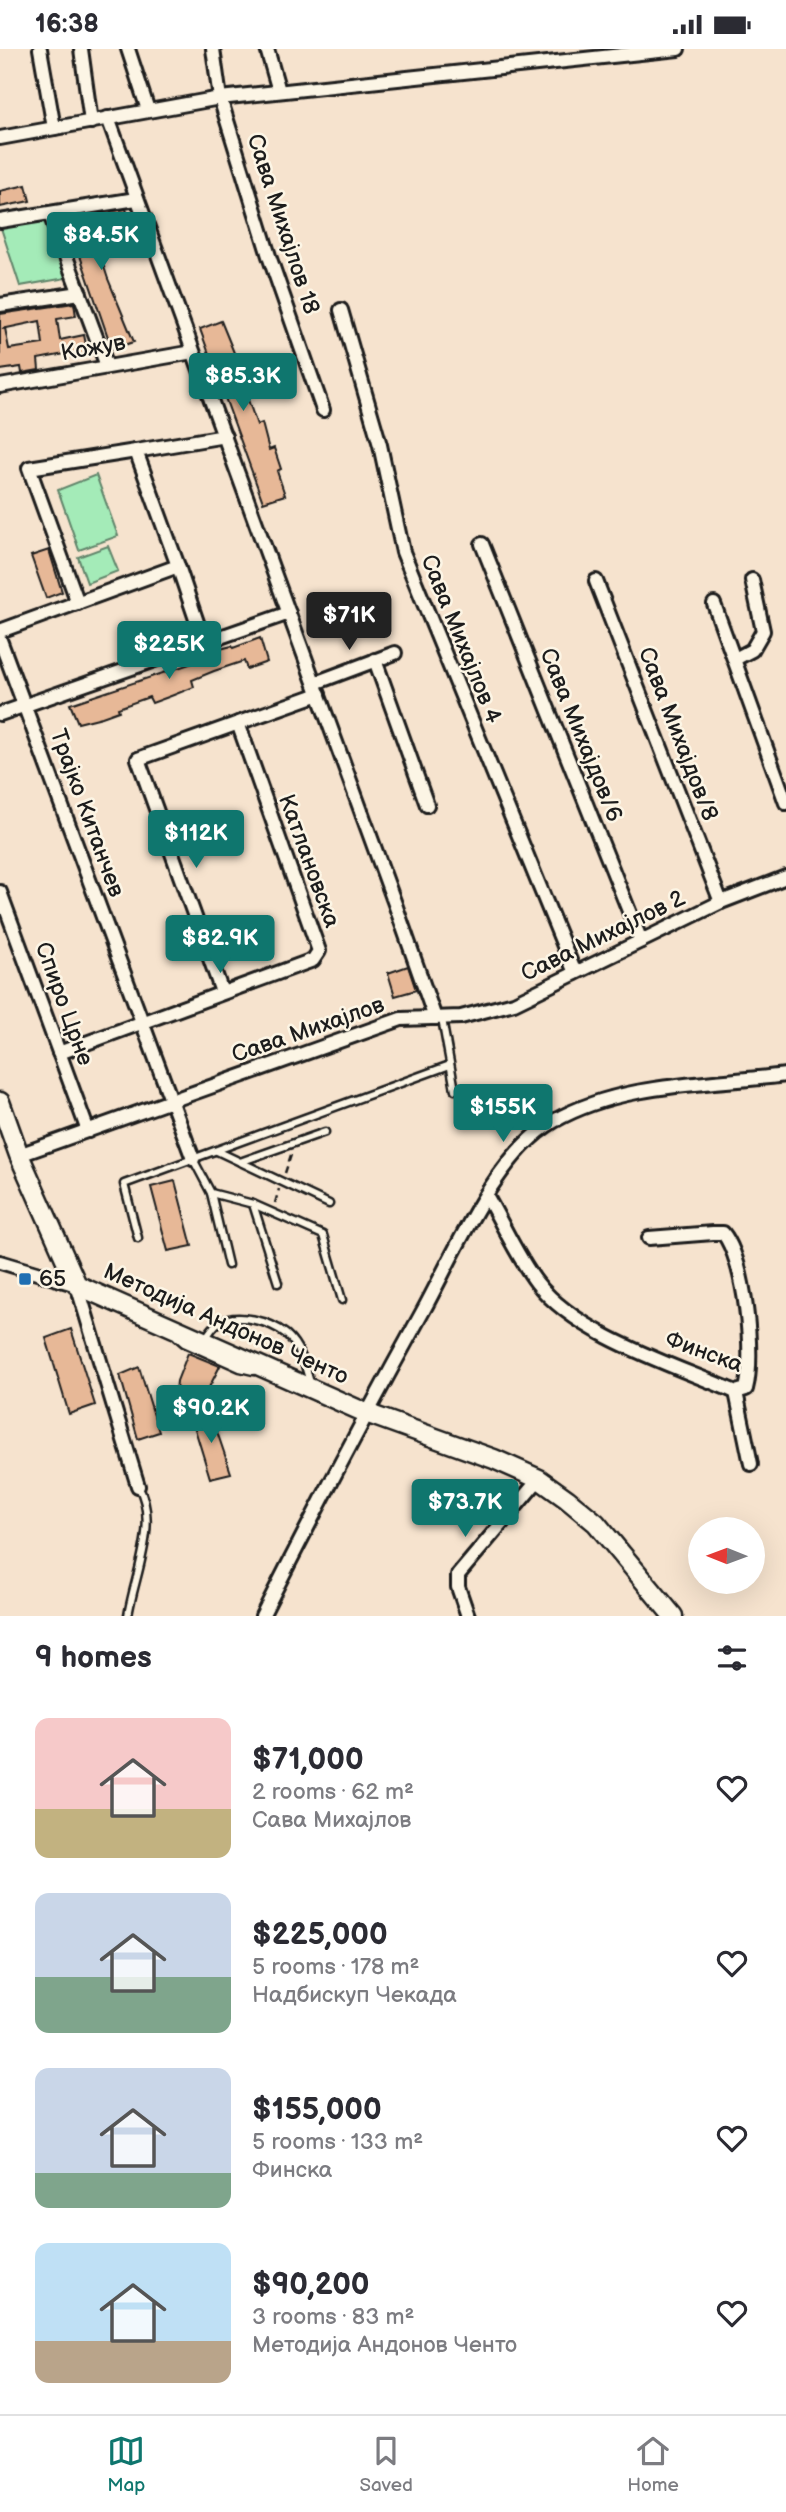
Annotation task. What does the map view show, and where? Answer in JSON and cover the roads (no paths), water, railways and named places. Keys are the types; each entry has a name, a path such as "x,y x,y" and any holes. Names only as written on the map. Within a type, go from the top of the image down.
{"main road":[{"name":"Методија Андонов Ченто","path":"0,1102 19,1155 76,1285 366,1413 494,1459 539,1479 596,1523 673,1616"}],"street":[{"path":"40,49 54,128"},
{"path":"82,49 91,122"},
{"path":"128,49 148,110"},
{"name":"Сава Михајлов 18","path":"213,49 220,98 269,256 323,410"},
{"path":"267,49 279,91"},
{"path":"0,138 220,98 678,49"},
{"path":"108,118 438,1018"},
{"path":"0,221 136,199"},
{"path":"50,214 107,366"},
{"path":"0,305 79,293"},
{"name":"Сава Михајлов 4","path":"341,310 380,445 403,552 575,973"},
{"name":"Кожув","path":"0,386 193,352"},
{"path":"78,603 29,468 226,436"},
{"path":"136,451 204,643"},
{"name":"Сава Михајдов/6","path":"482,544 641,941"},
{"path":"0,631 178,566"},
{"path":"735,659 752,650 763,631 752,580"},
{"name":"Сава Михајдов/8","path":"596,581 721,902"},
{"path":"714,604 786,803"},
{"path":"0,714 289,613"},
{"name":"Трајко Китанчев","path":"0,640 192,1159"},
{"path":"222,992 138,759 238,723 395,653"},
{"path":"375,660 427,805"},
{"name":"Катлановска","path":"59,1053 313,960 319,951 238,723"},
{"name":"Сава Михајлов 2","path":"438,1018 479,1013 514,1003 721,902 786,877"},
{"name":"Спиро Црне","path":"0,892 88,1131"},
{"name":"Сава Михајлов","path":"19,1155 401,1019 438,1018"},
{"path":"263,1616 366,1413 486,1195 523,1145 551,1123 579,1108 633,1093 786,1075"},
{"name":"Финска","path":"486,1195 536,1282 557,1306 587,1328 736,1391 746,1389 749,1356 741,1279 728,1240 723,1233 649,1238"},
{"path":"0,1262 76,1285 138,1486"},
{"path":"736,1391 751,1464"},
{"path":"468,1616 458,1587 458,1575 539,1479"}],"lane":[{"path":"438,1018 455,1090"},
{"path":"138,1238 124,1184 450,1065"},
{"path":"240,1162 325,1132"},
{"path":"217,1151 329,1204"},
{"path":"192,1159 211,1193 228,1265"},
{"path":"211,1193 253,1204 323,1235 342,1300"},
{"path":"253,1204 278,1283"},
{"path":"204,1340 217,1323 238,1317 264,1323 286,1334 304,1360 312,1388"},
{"path":"161,1321 184,1343 240,1368 280,1375"},
{"path":"128,1616 148,1525 145,1501 138,1486"}],"place":[{"name":"65","path":"25,1279"}]}
